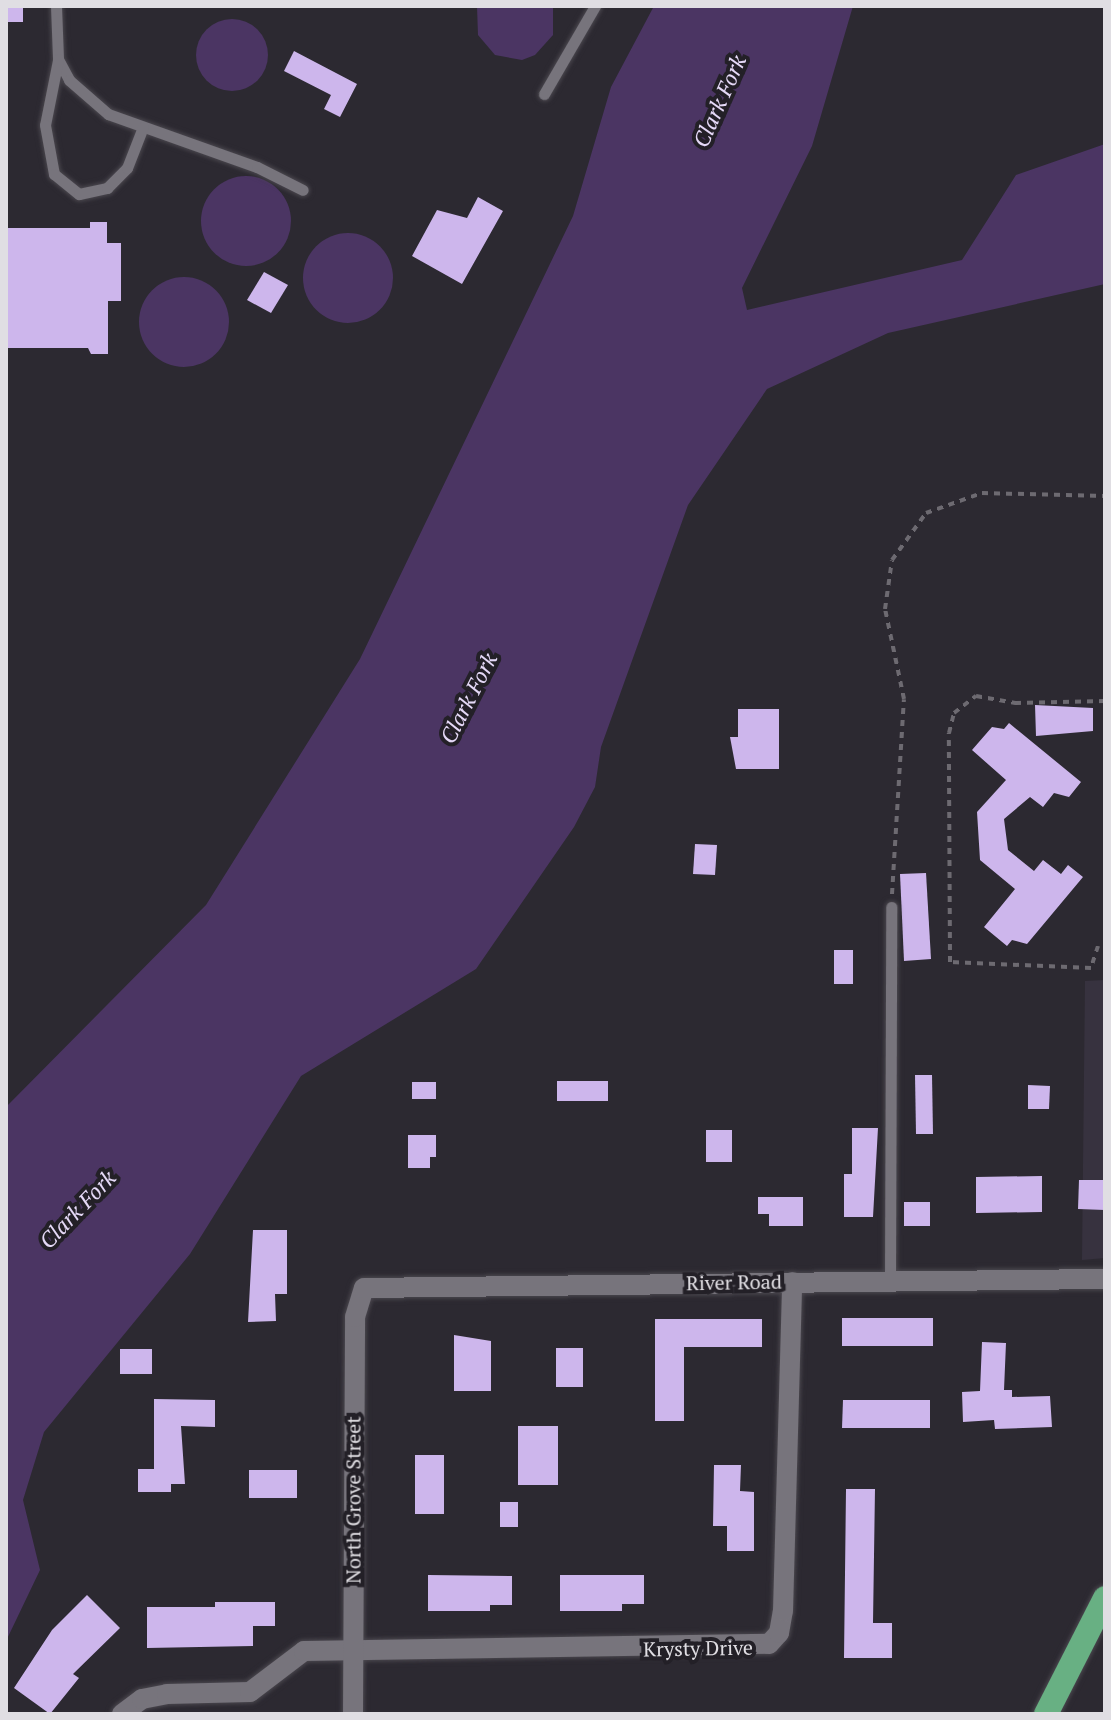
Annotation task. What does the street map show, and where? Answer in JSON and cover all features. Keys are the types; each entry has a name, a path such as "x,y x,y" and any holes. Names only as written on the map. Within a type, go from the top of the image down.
{"highway":[{"path":"1046,1714 1105,1598"}],"street":[{"name":"River Road","path":"364,1288 1105,1279"},
{"name":"Krysty Drive","path":"354,1652 769,1644 779,1633 783,1611 792,1282"},
{"name":"North Grove Street","path":"353,1714 355,1317 364,1288"},
{"path":"122,1714 142,1699 167,1694 250,1692 304,1651 354,1652"}],"lane":[{"path":"56,6 58,59 45,125 54,174 79,194 107,188 127,168 143,127"},
{"path":"544,94 595,6"},
{"path":"58,59 69,80 108,114 257,167 303,190"},
{"path":"890,1280 891,907"}],"path":[{"path":"891,907 904,699 885,609 892,560 926,513 982,493 1105,496"},
{"path":"1098,946 1091,968 950,962 949,733 954,713 976,696 1015,703 1105,701"}],"shaded area":[{"path":"1105,980 1105,1258 1082,1260 1085,981"}],"water":[{"path":"477,6 553,6 553,35 535,55 522,60 495,55 478,35"},
{"name":"Clark Fork","path":"654,6 853,6 812,146 742,288 747,310 962,260 1016,175 1105,144 1105,284 888,333 767,389 688,505 601,747 595,787 574,827 476,969 301,1076 190,1254 44,1432 23,1500 40,1570 6,1641 6,1107 206,905 360,659 573,216 611,87"},
{"path":"232,19 252,25 262,35 268,55 262,75 252,85 232,91 212,85 202,75 196,55 202,35 212,25"},
{"path":"246,176 263,180 278,189 287,204 291,221 287,238 278,253 263,262 246,266 229,262 214,253 205,238 201,221 205,204 214,189 229,180"},
{"path":"348,233 365,237 380,246 389,261 393,278 389,295 380,310 365,319 348,323 331,319 316,310 307,295 303,278 307,261 316,246 331,237"},
{"path":"184,277 201,281 216,290 225,305 229,322 225,339 216,354 201,363 184,367 167,363 152,354 143,339 139,322 143,305 152,290 167,281"}],"building":[{"path":"6,6 23,6 23,22 6,22"},
{"path":"294,51 357,84 340,117 324,109 331,95 284,71"},
{"path":"478,197 503,211 462,284 412,256 437,210 467,218"},
{"path":"90,222 107,222 107,243 121,243 121,301 108,301 108,354 91,354 88,348 6,348 6,228 90,228"},
{"path":"264,272 288,285 271,313 247,300"},
{"path":"1035,705 1093,708 1093,731 1036,736"},
{"path":"738,709 779,709 779,769 736,769 730,737 738,737"},
{"path":"1009,723 1081,782 1069,797 1054,793 1043,807 1030,797 1004,819 1008,850 1034,871 1043,860 1061,874 1068,865 1083,877 1027,944 1012,940 1007,946 984,927 1015,889 980,860 977,812 1006,780 972,750 992,727 1004,729"},
{"path":"695,844 717,845 715,875 693,874"},
{"path":"926,873 931,959 904,961 900,874"},
{"path":"834,950 853,950 853,984 834,984"},
{"path":"915,1075 932,1075 933,1134 916,1134"},
{"path":"557,1081 608,1081 608,1101 557,1101"},
{"path":"412,1082 436,1082 436,1099 412,1099"},
{"path":"1028,1085 1050,1086 1049,1109 1028,1109"},
{"path":"852,1128 878,1128 873,1217 844,1217 844,1174 852,1174"},
{"path":"706,1130 732,1130 732,1162 706,1162"},
{"path":"408,1135 436,1135 436,1157 430,1157 430,1168 408,1168"},
{"path":"1042,1176 1042,1212 976,1213 976,1177"},
{"path":"1079,1180 1105,1180 1105,1210 1078,1209"},
{"path":"758,1197 803,1197 803,1226 769,1226 769,1214 758,1214"},
{"path":"904,1202 930,1202 930,1226 904,1226"},
{"path":"253,1230 287,1230 287,1294 275,1294 276,1321 248,1322"},
{"path":"842,1318 933,1318 933,1346 842,1346"},
{"path":"655,1319 762,1319 762,1347 684,1347 684,1421 655,1421"},
{"path":"454,1335 491,1341 491,1391 454,1391"},
{"path":"982,1342 1006,1343 1004,1390 1012,1390 1012,1397 1050,1396 1052,1427 995,1429 994,1420 963,1422 962,1392 980,1391"},
{"path":"556,1348 583,1348 583,1387 556,1387"},
{"path":"120,1349 152,1349 152,1374 120,1374"},
{"path":"154,1399 215,1400 215,1427 181,1426 185,1484 171,1484 171,1492 138,1492 138,1469 154,1469"},
{"path":"843,1400 930,1400 930,1428 842,1428"},
{"path":"518,1426 558,1426 558,1485 518,1485"},
{"path":"415,1455 444,1455 444,1514 415,1514"},
{"path":"714,1465 741,1465 740,1491 754,1492 754,1551 727,1551 727,1526 713,1526"},
{"path":"249,1470 297,1470 297,1498 249,1498"},
{"path":"846,1489 875,1489 873,1623 892,1623 892,1658 844,1658"},
{"path":"500,1502 518,1502 518,1527 500,1527"},
{"path":"428,1575 512,1576 512,1605 490,1605 490,1611 428,1611"},
{"path":"560,1575 644,1575 644,1604 622,1604 622,1611 560,1611"},
{"path":"87,1595 120,1628 73,1674 79,1678 50,1714 14,1688 52,1630"},
{"path":"215,1602 275,1602 275,1626 253,1626 253,1646 147,1648 147,1607 215,1607"}]}
